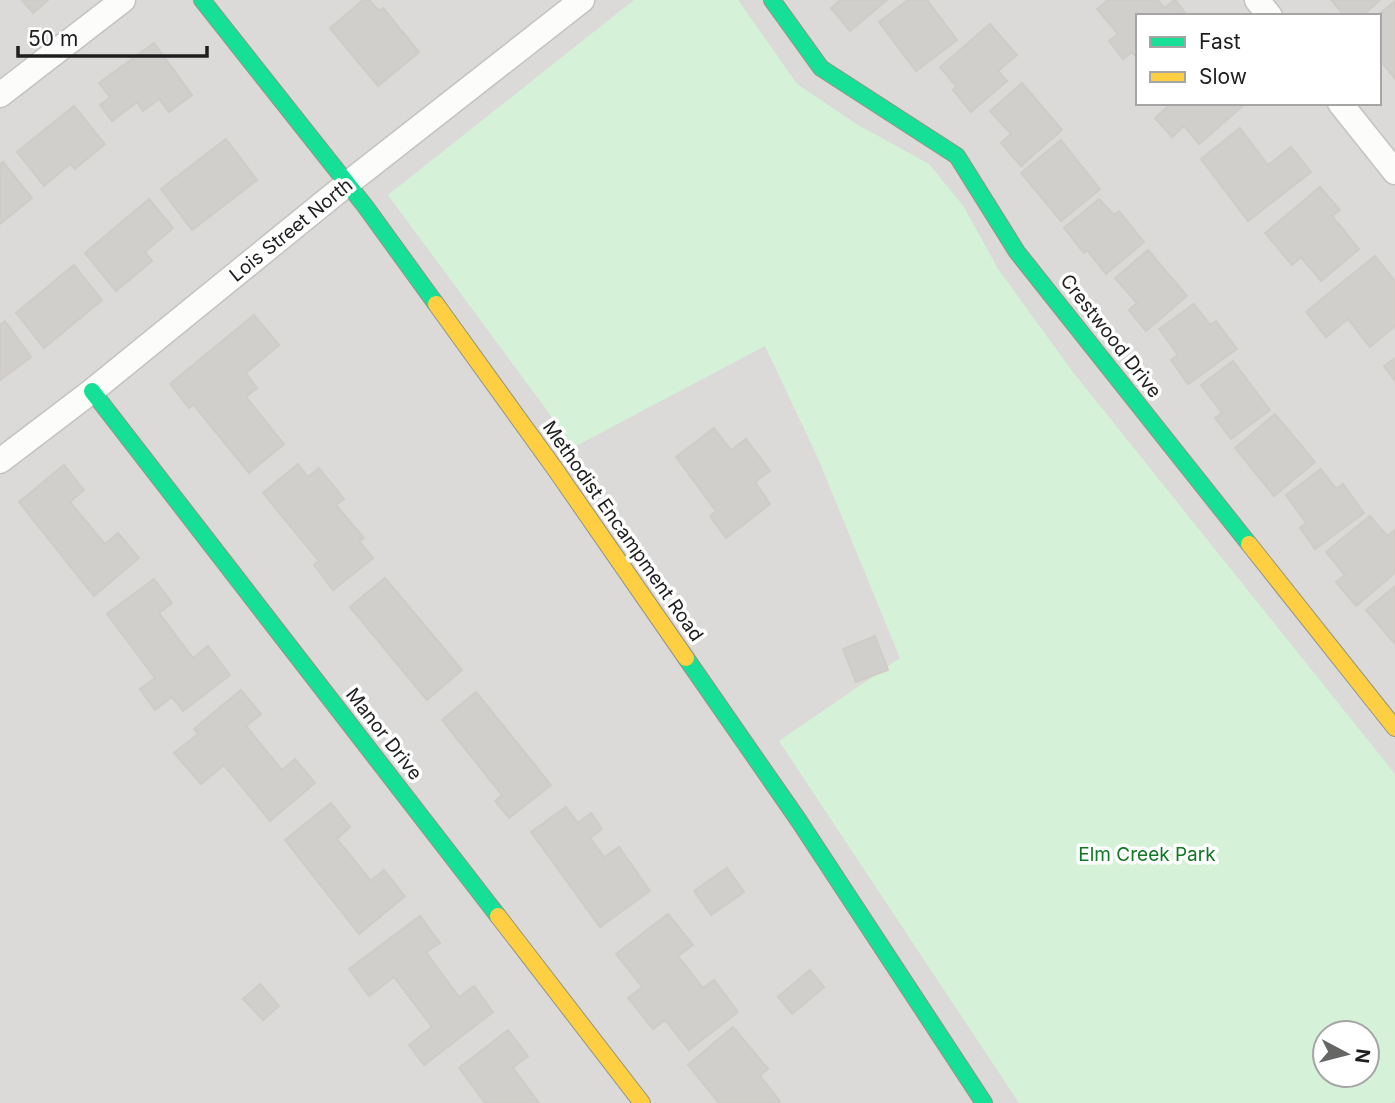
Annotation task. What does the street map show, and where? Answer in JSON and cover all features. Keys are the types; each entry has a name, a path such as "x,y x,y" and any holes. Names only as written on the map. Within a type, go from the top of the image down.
{"street":[{"path":"0,95 123,0"},
{"name":"Methodist Encampment Road","path":"202,0 347,184 555,469 799,821 984,1103"},
{"name":"Lois Street North","path":"0,461 92,391 347,184 582,0"},
{"name":"Crestwood Drive","path":"772,0 821,68 957,156 1017,252 1395,728"},
{"path":"1257,0 1268,14"},
{"path":"1342,105 1395,172"},
{"name":"Manor Drive","path":"92,391 642,1103"}],"shaded area":[{"path":"0,0 1395,0 1395,1103 0,1103"}],"green space":[{"name":"Elm Creek Park","path":"634,0 738,0 797,84 858,125 929,164 964,207 998,269 1072,371 1395,774 1395,1101 1019,1103 779,741 900,658 817,456 765,346 574,447 388,195"}],"building":[{"path":"22,0 48,0 33,13"},
{"path":"363,0 369,0 379,11 383,8 419,52 378,86 330,28"},
{"path":"840,0 887,0 850,31 831,8"},
{"path":"908,0 927,0 957,40 916,71 879,22"},
{"path":"1108,0 1158,0 1164,8 1175,0 1186,14 1136,14 1136,57 1132,52 1123,59 1109,41 1118,34 1097,9"},
{"path":"1331,0 1380,0 1364,14 1343,14"},
{"path":"1395,1 1395,79 1381,62 1379,14"},
{"path":"990,24 1017,55 998,71 1007,81 971,112 953,90 956,86 940,67"},
{"path":"154,43 192,95 169,112 159,99 143,111 137,102 112,121 100,105 110,97 99,83"},
{"path":"1022,83 1062,130 1021,166 1001,143 1011,134 990,111"},
{"path":"1244,105 1199,144 1184,126 1172,137 1155,118 1168,106"},
{"path":"74,106 105,144 75,169 70,164 44,186 17,152"},
{"path":"1240,128 1268,165 1291,147 1311,172 1248,221 1201,159"},
{"path":"226,139 257,180 192,230 161,189"},
{"path":"1061,140 1100,189 1061,221 1021,173"},
{"path":"3,162 32,198 0,224 0,165"},
{"path":"1320,187 1340,210 1332,216 1359,249 1321,281 1301,257 1292,265 1265,233"},
{"path":"149,199 173,228 145,252 152,261 116,291 85,253"},
{"path":"1099,199 1114,215 1119,211 1144,242 1106,274 1087,250 1084,253 1064,228"},
{"path":"1148,250 1187,296 1146,331 1129,310 1137,303 1115,278"},
{"path":"1375,256 1395,281 1395,326 1370,347 1348,319 1326,337 1306,312"},
{"path":"74,265 102,300 44,348 16,313"},
{"path":"1194,304 1210,325 1216,321 1237,349 1188,384 1171,360 1178,355 1159,329"},
{"path":"254,315 279,345 246,373 257,388 246,397 284,444 249,473 193,404 189,408 170,384"},
{"path":"5,321 31,357 0,380 0,325"},
{"path":"1395,358 1395,381 1384,366"},
{"path":"1233,361 1270,410 1231,439 1215,418 1222,413 1201,385"},
{"path":"1275,414 1315,462 1274,496 1235,448"},
{"path":"714,428 731,450 746,439 770,471 755,482 770,504 726,538 710,516 716,511 676,457"},
{"path":"298,464 308,477 319,468 344,499 336,505 364,538 359,541 373,558 333,590 314,565 319,561 263,493"},
{"path":"64,465 84,490 70,502 105,544 118,533 139,558 94,596 19,502"},
{"path":"1321,469 1336,489 1343,484 1364,513 1315,549 1300,528 1306,523 1286,495"},
{"path":"1370,516 1387,536 1395,530 1395,573 1356,606 1336,582 1345,575 1326,552"},
{"path":"385,578 462,670 427,700 350,607"},
{"path":"154,579 172,603 159,613 193,658 208,646 230,675 183,711 172,697 155,710 140,689 155,678 107,614"},
{"path":"1395,586 1395,644 1366,610"},
{"path":"875,636 888,670 856,682 843,649"},
{"path":"241,690 261,714 246,726 282,770 295,759 315,783 270,821 224,765 201,784 174,753 198,734 194,729"},
{"path":"476,692 551,785 509,818 495,801 502,795 442,720"},
{"path":"331,803 350,827 337,839 371,881 384,870 405,896 359,934 285,840"},
{"path":"566,807 578,823 591,813 602,829 590,838 604,857 619,847 650,891 600,927 531,832"},
{"path":"727,868 744,892 711,915 694,891"},
{"path":"668,914 693,945 678,956 703,988 714,980 738,1012 689,1050 665,1020 653,1029 628,998 642,987 616,954"},
{"path":"420,916 440,943 426,952 459,997 474,986 493,1012 424,1065 409,1045 432,1027 394,977 369,996 349,969"},
{"path":"810,970 824,987 792,1014 778,997"},
{"path":"260,984 279,1006 263,1020 243,999"},
{"path":"733,1027 768,1069 760,1076 780,1101 777,1103 719,1103 688,1065"},
{"path":"508,1030 528,1056 513,1068 539,1103 485,1103 459,1068"}],"traffic: fast":[{"path":"202,0 365,206 436,304"},
{"path":"772,0 821,68 957,156 1017,252 1249,544"},
{"path":"92,391 498,916"},
{"path":"686,658 799,821 984,1103"}],"traffic: slow":[{"path":"436,304 686,658"},
{"path":"1249,544 1395,728"},
{"path":"498,916 642,1103"}]}
